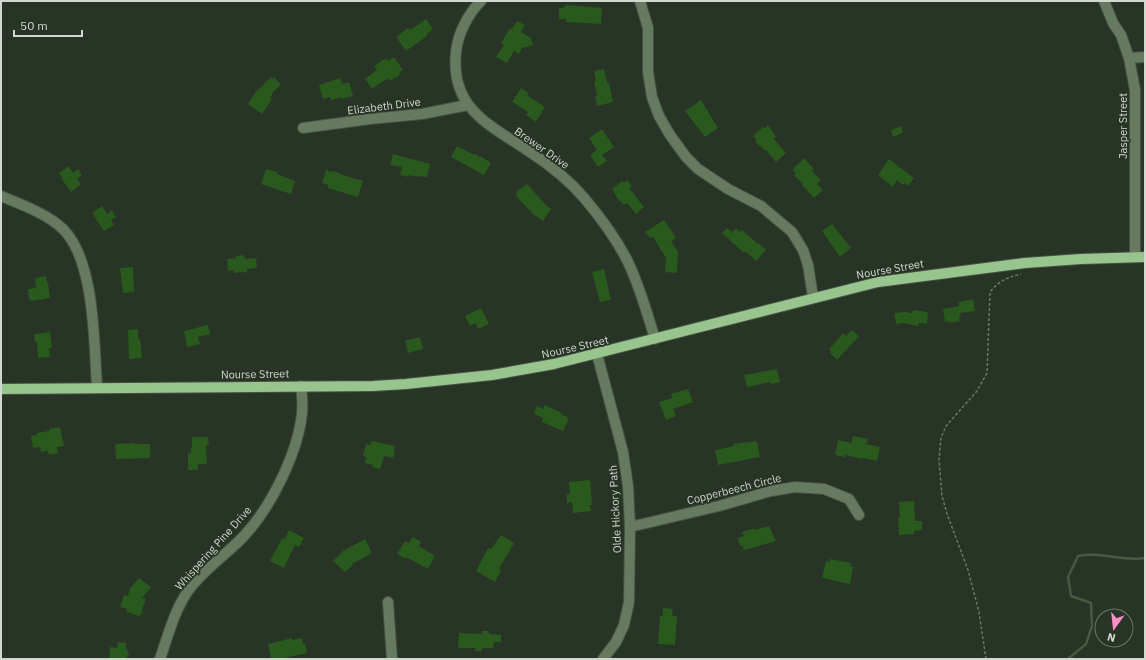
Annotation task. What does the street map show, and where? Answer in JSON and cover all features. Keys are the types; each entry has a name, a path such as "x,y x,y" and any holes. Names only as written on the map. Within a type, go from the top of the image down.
{"main road":[{"name":"Nourse Street","path":"1,389 387,385 476,376 535,368 597,354 814,297 878,282 970,269 1055,261 1140,257"}],"street":[{"name":"Brewer Drive","path":"481,1 467,19 460,34 456,48 455,67 463,96 477,116 554,169 585,199 611,234 627,261 640,290 655,339"},
{"path":"640,1 648,28 650,89 659,116 670,135 683,154 698,169 728,189 761,206 792,232 803,250 808,264 814,297"},
{"name":"Jasper Street","path":"1104,1 1113,23 1121,35 1140,90 1140,257"},
{"path":"1129,58 1145,57"},
{"name":"Elizabeth Drive","path":"303,128 422,114 468,105"},
{"path":"1,196 53,221 62,228 75,245 82,262 87,282 93,331 97,387"},
{"name":"Olde Hickory Path","path":"597,354 623,452 628,486 630,527 629,602 624,625 616,642 603,659"},
{"name":"Whispering Pine Drive","path":"160,659 181,602 189,590 260,517 275,492 292,452 299,429 302,412 301,386"},
{"name":"Copperbeech Circle","path":"630,527 719,506 771,491 795,488 824,489 849,499 859,515"},
{"path":"388,602 392,659"}],"path":[{"path":"986,659 979,612 968,570 946,514 942,496 939,460 941,438 946,426 977,391 987,373 990,292 998,283 1006,278 1025,273"}],"building":[{"path":"565,5 602,8 601,24 566,22 566,19 559,19 559,8 564,8"},
{"path":"426,19 433,29 426,35 427,36 406,51 396,37 408,28 410,30"},
{"path":"517,21 525,25 521,32 531,38 533,45 522,48 519,54 514,51 507,63 496,57 504,45 501,43 510,28 512,29"},
{"path":"394,57 403,70 399,73 400,75 390,81 388,78 372,89 365,79 377,70 374,66 386,58 388,61"},
{"path":"604,69 613,102 597,106 595,97 597,96 594,71"},
{"path":"271,77 273,79 274,77 281,85 274,91 270,98 272,99 262,114 248,104 255,93"},
{"path":"340,78 342,84 349,82 353,96 342,99 342,97 331,100 330,97 323,99 319,85"},
{"path":"521,88 529,93 527,95 545,107 536,122 526,115 528,112 512,102"},
{"path":"701,100 718,128 705,137 685,111"},
{"path":"768,125 776,137 774,139 786,153 776,162 766,150 765,151 761,146 760,147 755,141 757,140 753,136 763,127 765,128"},
{"path":"901,126 903,133 893,137 891,130"},
{"path":"602,129 614,147 602,155 607,161 598,167 590,155 597,150 589,138"},
{"path":"457,146 474,155 480,156 491,163 484,175 451,157"},
{"path":"393,154 430,164 427,177 409,175 409,177 400,175 402,167 390,165"},
{"path":"804,158 814,169 812,171 821,180 817,184 823,190 814,198 794,175 796,173 792,170"},
{"path":"889,159 914,178 908,186 905,183 903,185 897,180 893,187 878,175"},
{"path":"69,166 73,173 78,169 82,175 77,179 81,184 71,192 59,173"},
{"path":"266,169 277,172 277,174 295,181 291,194 261,184"},
{"path":"326,170 363,181 358,197 328,188 328,185 322,183"},
{"path":"627,180 632,186 629,188 644,207 636,214 627,203 624,205 620,200 619,201 612,189 622,181 624,183"},
{"path":"527,184 551,209 543,221 533,214 516,196 517,191"},
{"path":"102,206 107,214 112,210 116,217 111,220 114,225 104,231 92,213"},
{"path":"664,220 676,238 671,241 678,252 677,273 665,272 666,258 653,237 650,238 645,232"},
{"path":"832,224 851,248 840,257 822,231"},
{"path":"727,228 732,232 736,228 740,232 742,230 766,250 756,261 745,251 744,253 722,233"},
{"path":"244,255 245,259 256,258 257,268 247,269 247,272 234,273 234,270 228,271 227,259"},
{"path":"133,267 134,292 123,293 120,268"},
{"path":"604,269 611,300 600,302 592,272"},
{"path":"46,276 50,298 29,300 28,289 36,288 35,278"},
{"path":"973,299 975,311 960,313 960,321 950,323 949,321 945,322 943,309 959,306 959,302"},
{"path":"481,308 489,324 478,329 476,323 470,326 465,316"},
{"path":"913,310 928,312 927,324 919,323 918,326 904,323 896,324 894,313 912,313"},
{"path":"208,325 210,334 198,337 200,344 187,347 184,331"},
{"path":"138,329 138,339 140,339 142,358 129,359 128,330"},
{"path":"852,330 859,336 837,360 830,353 831,352 829,349 844,333 846,336"},
{"path":"50,332 52,348 49,348 50,357 38,358 37,342 35,342 34,334"},
{"path":"420,337 423,349 408,353 405,341"},
{"path":"777,369 780,382 771,384 770,382 747,387 744,375"},
{"path":"688,389 693,402 673,409 676,416 666,420 659,402 672,398 671,394"},
{"path":"545,405 569,418 563,431 542,422 543,418 534,414 537,406 543,409"},
{"path":"60,427 64,446 57,447 58,453 49,455 48,451 41,452 40,447 33,448 31,436 37,435 37,433 49,431 49,429"},
{"path":"853,436 868,439 866,444 880,447 877,461 845,455 845,457 835,455 838,440 851,443"},
{"path":"192,437 208,437 209,445 206,445 207,464 198,464 198,470 188,470 188,453 191,453"},
{"path":"372,441 395,446 394,456 392,458 384,456 380,469 365,463 366,457 363,456 366,444 370,445"},
{"path":"757,441 760,457 718,465 715,450 734,446 733,444"},
{"path":"115,444 150,444 150,458 116,459"},
{"path":"590,480 591,511 573,513 572,502 567,503 567,494 570,494 569,482"},
{"path":"914,501 915,521 922,521 922,530 914,531 914,534 899,535 899,502"},
{"path":"769,526 776,541 744,550 742,545 740,546 738,538 744,536 742,532"},
{"path":"289,530 304,538 299,547 295,545 284,568 270,561 282,538 285,539"},
{"path":"501,535 514,543 499,569 501,570 495,582 476,571 488,548 491,549"},
{"path":"413,537 421,542 419,546 435,556 428,569 406,557 406,559 397,554 405,541 409,543"},
{"path":"365,539 372,553 352,564 353,565 345,572 333,561 343,551"},
{"path":"830,559 851,563 850,566 853,567 850,584 822,578 826,561 830,562"},
{"path":"139,578 151,587 142,598 146,599 142,613 139,616 127,612 127,609 120,607 124,595 128,596 130,588"},
{"path":"663,608 673,609 672,616 677,616 675,645 658,644 660,616 663,616"},
{"path":"482,631 489,631 489,634 501,635 501,642 494,642 493,648 482,648 482,651 475,651 475,648 458,648 459,633 482,634"},
{"path":"292,638 292,640 302,638 303,644 305,643 307,653 280,659 271,659 268,644"},
{"path":"118,642 126,643 126,649 129,655 126,659 109,659 110,647 117,648"}],"waterway":[{"path":"1068,659 1086,644 1092,626 1091,603 1071,596 1068,577 1078,556 1095,555 1128,559 1145,558"}]}
